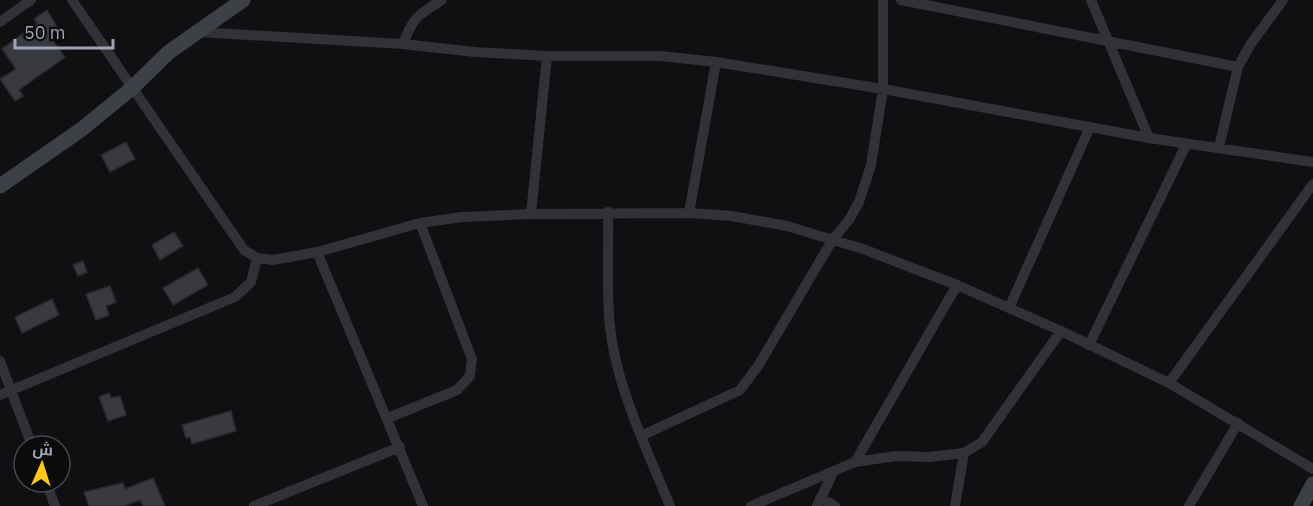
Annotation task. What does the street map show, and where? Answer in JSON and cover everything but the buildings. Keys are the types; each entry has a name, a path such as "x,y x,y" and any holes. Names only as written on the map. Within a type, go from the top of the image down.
{"street":[{"path":"0,22 31,0"},
{"path":"72,0 244,250 257,258 273,260 317,252 420,223 462,217 608,212 689,213 732,216 787,226 833,240 957,285 1061,331 1169,383 1313,469"},
{"path":"0,186 82,129 132,88 169,52 194,32 243,0"},
{"path":"403,44 415,17 442,0"},
{"path":"641,436 740,390 758,366 833,240 849,220 859,202 871,165 883,89 883,0"},
{"path":"901,0 1238,67"},
{"path":"1091,0 1149,138"},
{"path":"1219,147 1238,67 1250,45 1283,0"},
{"path":"194,32 403,44 475,52 547,56 661,56 716,62 883,89 1186,145 1219,147 1313,162"},
{"path":"531,214 547,56"},
{"path":"689,213 716,62"},
{"path":"1009,308 1090,127"},
{"path":"1089,345 1186,145"},
{"path":"1169,383 1313,184"},
{"path":"608,212 610,327 616,359 641,436 670,506"},
{"path":"388,418 457,390 470,376 472,359 420,223"},
{"path":"317,252 423,506"},
{"path":"0,395 235,297 251,282 257,258"},
{"path":"855,462 957,285"},
{"path":"751,506 855,462 896,456 929,457 964,453 982,442 1061,331"},
{"path":"0,361 27,434"},
{"path":"1189,506 1238,423"},
{"path":"254,506 400,447"},
{"path":"955,506 964,453"},
{"path":"834,471 819,502 835,506"},
{"path":"1301,506 1313,484"}]}
